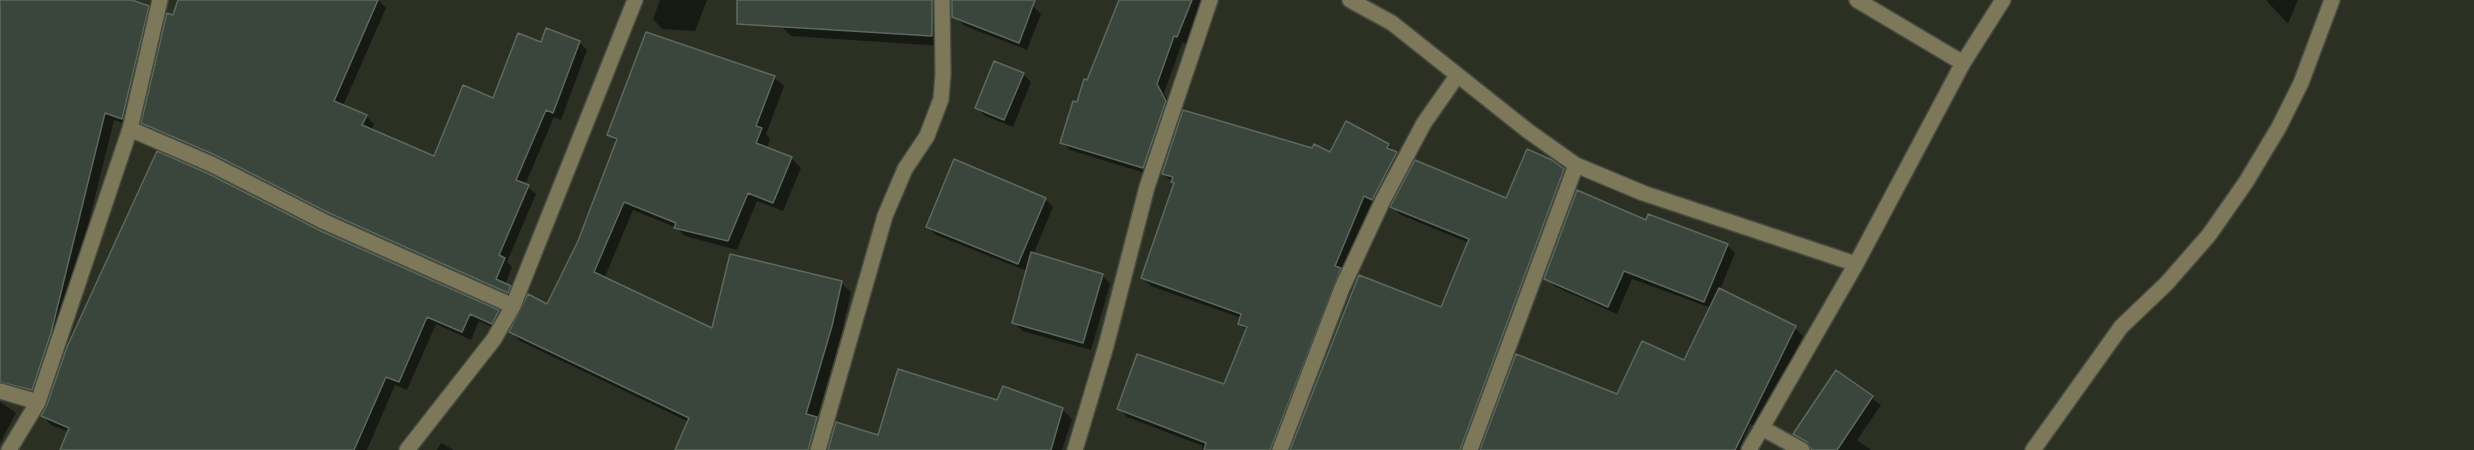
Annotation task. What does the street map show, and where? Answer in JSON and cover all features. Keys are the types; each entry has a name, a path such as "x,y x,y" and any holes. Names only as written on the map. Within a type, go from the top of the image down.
{"street":[{"path":"9,450 38,402 130,129 160,0"},
{"path":"407,450 494,339 513,306 635,0"},
{"path":"818,450 885,216 900,179 927,136 941,99 944,74 942,0"},
{"path":"1074,450 1106,346 1147,187 1210,0"},
{"path":"1350,0 1392,22 1457,76 1576,165 1643,193 1856,264"},
{"path":"1857,0 1963,63"},
{"path":"1749,450 1856,264 1963,63 2003,0"},
{"path":"2033,450 2121,327 2167,283 2209,235 2246,182 2279,127 2301,83 2332,0"},
{"path":"1280,450 1342,288 1383,200 1424,123 1457,76"},
{"path":"130,129 211,164 325,222 513,306"},
{"path":"1470,450 1576,165"},
{"path":"0,391 38,402"},
{"path":"1762,428 1802,450"}],"building":[{"path":"0,0 132,0 149,6 122,119 105,113 51,333 32,390 0,382"},
{"path":"178,0 378,0 334,101 367,115 362,125 434,156 463,85 493,98 518,33 541,42 546,28 580,41 553,113 546,110 516,180 529,185 499,255 505,258 496,279 511,286 508,293 329,213 215,155 141,123 167,13 173,15"},
{"path":"737,0 932,0 932,36 737,24"},
{"path":"952,0 1035,0 1019,43 952,17"},
{"path":"1119,0 1192,0 1177,37 1174,36 1157,84 1166,101 1143,168 1060,143 1073,101 1077,102 1084,79 1087,80"},
{"path":"646,32 775,76 756,126 762,128 756,143 792,157 773,203 748,193 728,241 674,228 676,223 624,202 594,272 712,328 730,254 842,281 832,326 806,414 817,417 808,450 675,450 689,418 509,332 528,294 547,304 578,241 617,139 607,135"},
{"path":"994,61 1024,73 1004,120 975,108"},
{"path":"1183,110 1312,148 1314,144 1330,152 1346,121 1389,144 1387,148 1397,152 1372,200 1364,196 1335,266 1341,268 1270,450 1204,450 1206,443 1117,409 1137,354 1224,384 1247,327 1238,324 1241,314 1141,278 1174,183 1171,182 1173,177 1162,174"},
{"path":"1527,149 1552,160 1564,169 1460,450 1290,450 1359,275 1441,307 1469,239 1390,207 1415,160 1506,198"},
{"path":"157,151 207,173 321,231 499,310 492,324 470,314 462,332 427,317 399,382 386,377 354,450 60,450 69,428 41,416 67,347"},
{"path":"954,159 1046,198 1018,264 926,227"},
{"path":"1577,190 1646,220 1648,214 1728,244 1704,302 1624,271 1608,307 1544,279"},
{"path":"1031,252 1103,274 1083,343 1012,323"},
{"path":"1719,288 1796,326 1735,450 1480,450 1516,354 1617,394 1642,341 1684,360"},
{"path":"898,369 997,400 1003,386 1063,408 1051,450 828,450 836,422 878,435"},
{"path":"1836,370 1873,396 1837,450 1812,450 1807,442 1793,434"}]}
